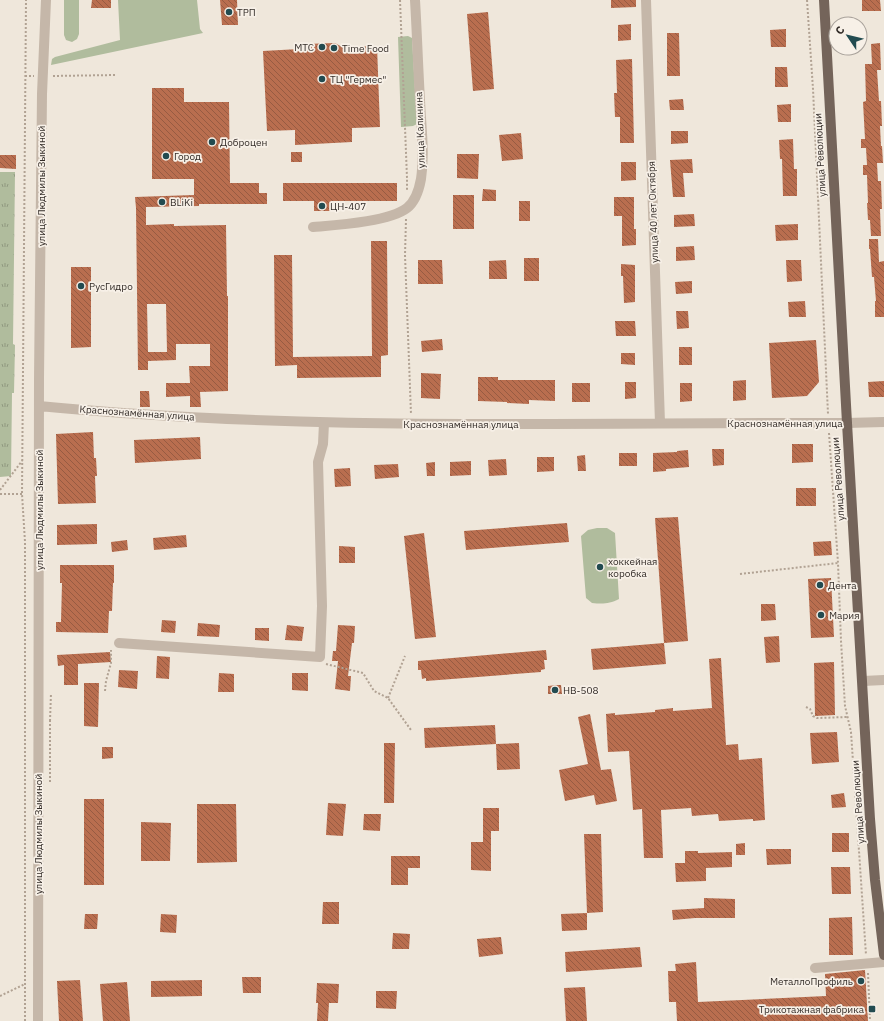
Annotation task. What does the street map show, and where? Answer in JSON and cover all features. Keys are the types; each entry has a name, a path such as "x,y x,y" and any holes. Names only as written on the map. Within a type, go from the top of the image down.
{"main road":[{"name":"улица Революции","path":"824,0 870,811 880,880 884,955"}],"street":[{"name":"улица Людмилы Зыкиной","path":"38,1021 39,406 42,76 46,0"},
{"name":"улица Калинина","path":"407,208 416,197 418,190 423,150 415,0"},
{"name":"улица 40 лет Октября","path":"646,0 660,423"},
{"path":"313,227 384,218 392,216 407,208"},
{"name":"Краснознамённая улица","path":"39,406 133,414 324,423 884,422"},
{"path":"119,643 320,657 322,600 318,462 323,444 324,423"},
{"path":"863,681 884,680"},
{"path":"815,968 884,962"}],"path":[{"path":"25,1021 25,542 22,494 22,460 26,0"},
{"path":"400,0 407,171 405,255 411,424"},
{"path":"807,0 828,423 838,562 841,641 846,706 851,740 870,1021"},
{"path":"26,76 115,75"},
{"path":"0,490 22,460"},
{"path":"0,494 22,494"},
{"path":"740,574 838,562"},
{"path":"105,691 111,663 111,650 112,647 119,643"},
{"path":"388,698 405,656"},
{"path":"320,657 324,664 363,673 374,691 388,698 411,730"},
{"path":"50,721 51,693"},
{"path":"806,707 810,709 817,718 848,718"},
{"path":"0,996 25,984"}],"green space":[{"path":"64,0 79,0 79,34 77,39 72,42 66,40 64,35"},
{"path":"118,0 197,0 200,29 203,33 51,65 52,59 55,57 120,40"},
{"path":"408,36 412,38 417,124 413,126 401,127 398,37"},
{"path":"0,172 15,172 13,344 15,345 14,393 12,393 11,476 0,477"},
{"name":"хоккейная коробка","path":"607,528 615,533 619,599 612,602 599,604 592,603 586,598 581,536 588,530"}],"building":[{"path":"92,0 111,0 111,8 91,8"},
{"name":"ТРП","path":"220,0 237,0 238,25 222,25"},
{"path":"611,0 636,0 636,7 611,8"},
{"path":"862,0 880,0 881,11 862,11"},
{"path":"488,12 494,89 473,91 467,14"},
{"path":"631,24 631,40 618,41 618,25"},
{"path":"786,29 786,47 771,47 770,30"},
{"path":"667,33 679,33 680,76 667,76"},
{"name":"ТЦ \"Гермес\"","path":"335,43 342,47 377,46 380,127 352,128 352,142 295,145 295,130 267,131 263,51 299,49 305,44"},
{"path":"880,43 881,70 877,70 879,101 881,101 882,126 880,126 883,163 877,163 878,181 881,181 881,236 871,236 870,220 868,220 867,175 863,175 863,165 867,165 866,148 861,148 861,139 865,139 863,102 866,101 865,64 872,64 871,44"},
{"path":"632,59 634,143 620,143 620,117 615,117 614,93 617,93 616,60"},
{"path":"775,67 787,67 788,87 775,87"},
{"path":"152,88 184,88 184,102 229,102 230,183 259,183 259,193 267,193 267,204 199,204 199,206 146,207 146,225 226,225 228,391 200,392 201,407 190,407 190,396 166,397 166,383 190,383 189,366 210,366 210,344 176,344 176,360 148,361 148,370 138,370 135,197 194,195 194,179 152,179","holes":["147,304 166,304 167,352 148,352"]},
{"path":"683,99 684,110 670,110 669,100"},
{"path":"791,104 791,122 778,122 777,105"},
{"path":"671,131 688,131 688,143 671,144"},
{"path":"521,133 523,159 502,161 499,135"},
{"path":"793,139 794,169 797,169 797,196 783,196 782,159 780,159 779,140"},
{"path":"291,152 302,152 302,162 291,162"},
{"path":"457,154 479,154 478,179 457,178"},
{"path":"0,155 16,155 16,169 0,168"},
{"path":"692,159 693,173 683,173 685,197 673,197 670,160"},
{"path":"621,162 636,162 636,180 621,181"},
{"path":"283,183 397,183 397,201 331,201 331,211 314,211 314,201 283,201"},
{"path":"483,189 496,190 496,201 482,201"},
{"path":"453,195 474,195 474,229 453,229"},
{"path":"614,197 634,197 634,229 636,229 636,245 622,246 622,216 614,216"},
{"path":"519,201 530,201 530,221 519,221"},
{"path":"694,214 695,226 674,227 674,215"},
{"path":"798,224 798,240 776,241 775,225"},
{"path":"869,239 878,239 879,262 884,261 884,317 875,317 876,301 874,277 872,277"},
{"path":"371,241 387,241 388,355 381,356 381,377 297,378 297,365 275,366 274,255 292,255 293,357 372,356"},
{"path":"694,246 695,260 676,261 676,247"},
{"path":"524,258 539,258 539,281 524,281"},
{"path":"418,260 442,260 443,284 418,284"},
{"path":"506,260 507,279 489,279 489,261"},
{"path":"786,260 801,260 802,281 787,282"},
{"path":"621,264 635,265 635,302 624,303"},
{"path":"71,267 91,267 91,347 71,348"},
{"path":"692,281 692,293 676,294 675,282"},
{"path":"805,301 806,317 789,317 788,302"},
{"path":"676,311 688,311 689,328 677,329"},
{"path":"615,321 635,321 636,336 616,336"},
{"path":"442,339 443,350 422,352 421,341"},
{"path":"816,340 819,382 807,396 772,398 769,343"},
{"path":"679,347 692,347 692,365 679,365"},
{"path":"621,353 635,353 635,365 621,364"},
{"path":"421,373 441,374 440,399 421,398"},
{"path":"478,377 498,377 498,380 555,380 555,401 529,400 529,404 478,401"},
{"path":"746,380 746,400 733,401 733,381"},
{"path":"884,381 884,397 869,397 868,382"},
{"path":"625,382 636,382 636,398 625,399"},
{"path":"572,383 590,383 590,402 572,402"},
{"path":"680,383 692,383 692,401 680,402"},
{"path":"140,391 149,391 150,407 140,407"},
{"path":"93,432 94,458 96,458 97,476 95,476 96,503 58,504 56,434"},
{"path":"200,437 201,459 135,463 134,440"},
{"path":"792,444 813,444 813,462 792,463"},
{"path":"712,449 724,449 724,465 713,466"},
{"path":"688,450 689,467 653,472 653,453"},
{"path":"619,453 637,453 637,466 619,466"},
{"path":"585,455 586,471 578,471 577,456"},
{"path":"537,457 554,457 554,471 537,472"},
{"path":"506,459 507,475 489,476 488,460"},
{"path":"471,461 471,475 450,476 450,462"},
{"path":"435,462 435,476 427,476 426,463"},
{"path":"398,464 399,477 375,479 374,465"},
{"path":"350,468 351,486 335,487 334,469"},
{"path":"796,488 816,488 816,506 796,506"},
{"path":"678,517 688,641 664,643 655,518"},
{"path":"567,523 569,542 466,550 464,531"},
{"path":"97,524 97,544 57,545 57,525"},
{"path":"424,533 436,637 415,639 404,536"},
{"path":"186,535 187,547 154,550 153,538"},
{"path":"127,540 128,550 112,552 111,542"},
{"path":"831,541 832,555 814,556 813,542"},
{"path":"339,546 355,547 355,563 339,563"},
{"path":"60,565 114,565 112,611 109,611 108,633 56,632 56,622 61,622 62,583 60,583"},
{"name":"Мария","path":"831,578 834,637 811,638 808,579"},
{"path":"761,604 775,604 776,620 761,621"},
{"path":"162,620 176,621 175,633 161,632"},
{"path":"198,623 220,625 219,637 197,636"},
{"path":"287,625 304,627 302,641 285,640"},
{"path":"338,625 355,626 354,643 352,643 348,676 351,676 350,691 335,689 338,661 332,661 333,651 336,651"},
{"path":"255,628 269,628 269,641 255,640"},
{"path":"779,636 780,662 766,663 764,637"},
{"path":"664,643 666,664 593,670 591,649"},
{"path":"546,650 547,660 544,660 545,669 541,670 541,672 426,681 426,678 422,679 421,670 418,670 418,661"},
{"path":"110,652 111,662 78,664 78,685 64,685 64,665 58,666 57,655"},
{"path":"157,656 170,657 169,679 156,678"},
{"path":"721,658 726,745 738,744 739,760 762,758 765,820 753,821 753,819 719,821 718,814 692,816 691,808 661,810 663,858 644,858 642,809 633,810 629,751 608,752 606,714 615,713 615,715 655,712 655,710 673,708 673,711 712,708 709,659"},
{"path":"834,662 835,715 815,716 814,663"},
{"path":"119,670 138,671 137,689 118,687"},
{"path":"219,673 234,674 234,692 218,692"},
{"path":"292,673 308,673 308,691 292,690"},
{"path":"84,683 99,683 98,727 84,726"},
{"name":"НВ-508","path":"561,685 562,694 548,694 548,686"},
{"path":"590,714 601,770 611,769 617,801 596,805 594,795 565,801 559,770 588,764 578,717"},
{"path":"495,725 496,744 425,748 424,728"},
{"path":"837,732 839,762 812,764 810,733"},
{"path":"384,743 395,743 394,803 384,803"},
{"path":"519,743 520,769 497,770 496,744"},
{"path":"102,747 113,747 113,758 102,759"},
{"path":"844,793 846,807 832,808 831,795"},
{"path":"84,799 104,799 104,885 84,885"},
{"path":"328,803 346,804 343,836 326,835"},
{"path":"197,804 236,804 237,862 197,863"},
{"path":"483,808 499,808 499,831 491,831 491,871 471,870 471,842 483,842"},
{"path":"364,814 381,814 380,831 363,830"},
{"path":"141,822 171,823 170,861 141,861"},
{"path":"832,833 849,833 849,852 832,852"},
{"path":"584,834 601,834 603,912 587,913"},
{"path":"745,843 745,855 736,855 736,844"},
{"path":"766,849 791,849 791,864 767,865"},
{"path":"685,851 698,851 698,853 732,852 732,867 706,868 706,881 676,882 675,863 685,863"},
{"path":"391,856 420,856 420,868 408,868 408,885 391,885"},
{"path":"831,867 850,867 851,894 832,894"},
{"path":"704,898 735,899 735,918 695,918 673,920 672,910 704,908"},
{"path":"323,902 339,902 339,924 322,924"},
{"path":"587,913 587,930 562,931 561,914"},
{"path":"85,914 98,914 97,929 84,929"},
{"path":"161,914 177,915 176,933 160,932"},
{"path":"852,917 853,955 829,955 829,918"},
{"path":"393,933 410,934 409,949 392,949"},
{"path":"501,937 503,954 479,957 477,939"},
{"path":"640,947 642,967 566,972 565,952"},
{"path":"696,962 698,1002 826,996 825,974 865,970 868,1021 677,1021 676,1002 669,1002 668,971 676,971 675,964"},
{"path":"242,977 261,977 261,993 243,993"},
{"path":"80,980 83,1021 59,1021 57,981"},
{"path":"202,980 202,996 151,997 151,981"},
{"path":"127,982 130,1021 103,1021 100,984"},
{"path":"317,983 339,984 338,1003 329,1003 328,1021 317,1021"},
{"path":"585,987 587,1021 566,1021 564,988"},
{"path":"376,991 397,991 396,1009 376,1008"}],"place":[{"name":"ТРП","path":"229,12"},
{"name":"МТС","path":"322,47"},
{"name":"Time Food","path":"334,48"},
{"name":"ТЦ \"Гермес\"","path":"322,79"},
{"name":"Доброцен","path":"212,142"},
{"name":"Город","path":"166,156"},
{"name":"BLiKi","path":"162,202"},
{"name":"ЦН-407","path":"322,206"},
{"name":"РусГидро","path":"81,286"},
{"name":"хоккейная коробка","path":"600,567"},
{"name":"Дента","path":"820,585"},
{"name":"Мария","path":"821,615"},
{"name":"НВ-508","path":"555,690"},
{"name":"МеталлоПрофиль","path":"861,981"},
{"name":"Трикотажная фабрика","path":"872,1009"}]}
